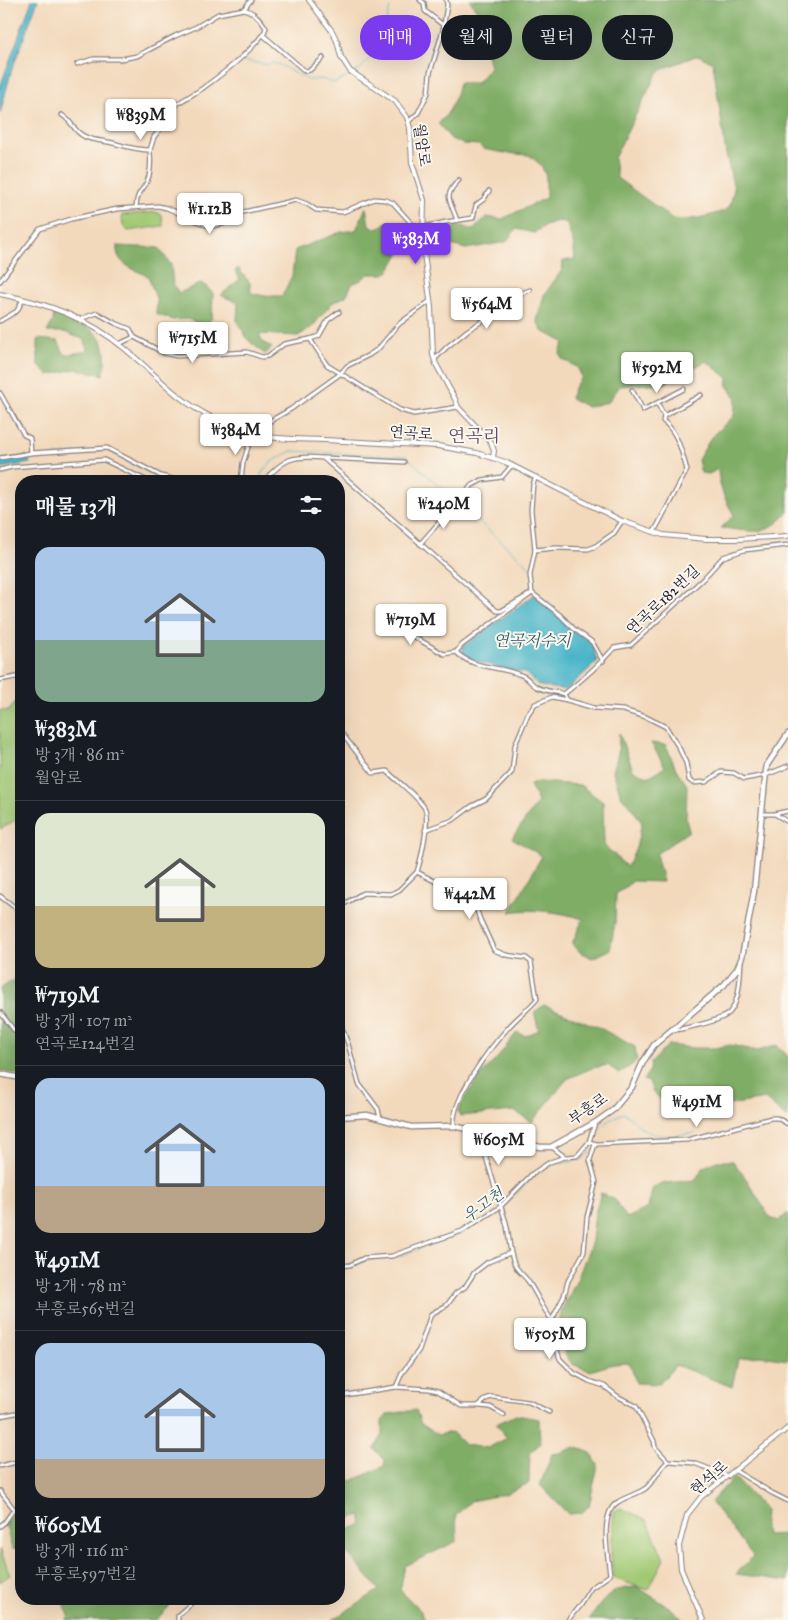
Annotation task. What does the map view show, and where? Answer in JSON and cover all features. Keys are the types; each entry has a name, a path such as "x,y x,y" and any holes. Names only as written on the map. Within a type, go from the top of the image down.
{"main road":[{"name":"부흥로","path":"551,1147 596,1122 612,1110 632,1087 643,1062 654,1045 730,979 737,969 742,957 754,891 767,765 788,734"},
{"path":"0,1074 15,1077"},
{"path":"345,1116 358,1115 380,1118 412,1127 454,1126 540,1147 551,1147"}],"street":[{"path":"244,9 252,0"},
{"name":"월암로","path":"309,0 332,31 341,57 353,74 395,101 408,122 412,163 424,200 424,256 430,301 432,351 458,407 491,442 494,451 493,457"},
{"path":"420,0 424,3 425,10 441,23"},
{"path":"445,15 446,0"},
{"path":"77,64 93,59 121,60 137,56 218,14 244,9 252,12 265,25 266,28 262,35 240,60 167,112 165,123 154,137 150,150 148,177 140,190 136,207"},
{"path":"408,122 418,113 425,102 430,73 441,32"},
{"path":"262,35 305,71 310,70 323,58"},
{"path":"62,115 70,121 78,132 98,141 134,150 150,150"},
{"path":"456,221 455,212 449,202 449,194 452,187 459,180"},
{"path":"0,281 40,229 71,219 117,209 158,206 206,225 214,226 223,224 239,213 296,200 316,210 343,212 374,199 394,203 412,224 423,228 473,218 476,205 484,200 489,191"},
{"path":"435,359 447,347 491,313 507,306 514,296 530,290"},
{"name":"연곡로","path":"0,294 43,304 80,319 118,344 192,406 220,421 254,434 303,439 438,446 462,450 493,457 512,465 622,522 654,532 706,539 788,536"},
{"path":"0,321 17,311 23,299"},
{"path":"242,475 243,463 258,428 290,410 340,374 347,366 378,349 399,324 430,301"},
{"path":"339,312 328,320 319,336 310,339 327,365 400,410 414,414 458,407"},
{"name":"연곡로","path":"80,319 97,313 130,329 134,337 164,353 177,356 247,352 262,357 268,356 284,344 310,339"},
{"path":"118,344 134,337"},
{"path":"632,390 643,410 684,389"},
{"path":"0,393 24,435 30,438 31,453"},
{"path":"664,416 701,395"},
{"path":"654,532 687,470 679,444 671,427 663,421 664,416 658,404"},
{"path":"0,458 31,453 107,448 159,475"},
{"path":"269,475 277,466 293,458 310,457 404,462"},
{"path":"323,458 342,475"},
{"path":"0,470 12,467 104,460 135,475"},
{"path":"420,544 471,486 482,480 505,475 512,465"},
{"path":"536,477 533,484 531,510 535,550 530,571 532,593 592,642 602,661"},
{"path":"345,478 497,611 501,611 532,593"},
{"path":"535,550 555,548 588,549 614,533 622,522"},
{"name":"연곡로182번길","path":"564,694 581,681 614,648 631,645 703,579 723,557 749,548 788,545"},
{"path":"456,652 462,645 532,593"},
{"path":"402,630 444,654 456,652 490,668 498,668 526,677 536,687 564,694 568,700"},
{"path":"0,680 15,677"},
{"path":"424,830 454,820 472,806 486,799 512,772 515,745 528,714 535,704 552,697 594,708 622,710 646,717 666,727 679,748 686,763 689,780 693,783 706,782 721,772 734,773 744,779 766,775 788,766"},
{"path":"345,738 373,773 387,771 424,808 428,820 424,830 422,856 417,872 391,894 363,893 345,904"},
{"path":"762,814 774,814 788,810"},
{"path":"774,814 788,822"},
{"path":"417,872 446,887 462,890 473,897 479,917 494,950 506,955 526,958 531,962 537,999 527,1011 506,1029 478,1066 457,1105 454,1126"},
{"path":"0,896 15,907"},
{"name":"부흥로","path":"669,1031 696,1026 726,1015 732,1010 738,988 742,957"},
{"path":"0,1012 15,1031"},
{"path":"345,1036 359,1084 378,1109 380,1118"},
{"path":"345,1265 364,1258 392,1256 462,1231 500,1208 532,1174 550,1162 565,1157 577,1156 592,1143 687,1140 771,1118 777,1118 788,1124"},
{"path":"596,1122 590,1160 596,1182 587,1217 584,1252 568,1281 564,1296 552,1320 553,1338 560,1359 574,1373 604,1386 617,1396 636,1406 655,1446 668,1461 694,1463 728,1476"},
{"path":"477,1131 495,1182 500,1208 506,1220 510,1253 514,1265 536,1293 543,1309 552,1320"},
{"path":"551,1147 565,1157"},
{"path":"396,1387 402,1373 419,1350 432,1314 447,1305 456,1293 466,1287 474,1273 488,1262 510,1253"},
{"path":"345,1395 396,1387 429,1389 438,1392 461,1406 490,1407 504,1415"},
{"path":"478,1406 488,1398 501,1398 528,1402 549,1412"},
{"path":"0,1416 15,1413"},
{"name":"현석로","path":"703,1620 681,1569 679,1546 687,1515 700,1497 788,1428"},
{"path":"568,1620 580,1606 591,1588 610,1575 606,1542 608,1515 611,1508 617,1502 644,1489 651,1483 659,1469 668,1461"},
{"path":"0,1466 15,1462"},
{"path":"734,1470 772,1494 788,1501"},
{"path":"0,1491 14,1509 0,1526"},
{"path":"178,1620 178,1615 189,1605"}],"green space":[{"path":"470,0 788,0 788,512 772,526 758,531 721,528 734,515 723,493 718,469 709,474 701,473 698,460 712,436 734,416 736,397 727,386 728,378 706,361 695,367 676,370 667,383 620,386 608,402 587,407 570,398 575,386 582,377 577,367 562,359 560,353 564,342 542,331 537,321 544,295 562,270 563,261 575,259 573,242 566,222 553,222 534,233 516,229 506,242 466,249 451,245 427,249 427,231 463,226 473,230 486,217 502,219 546,198 546,176 541,165 529,155 505,153 483,149 479,145 463,144 451,139 438,123 449,110 459,83 477,83 490,67 488,60 512,60 512,15 479,15","holes":["698,55 713,63 726,154 734,189 730,206 724,211 686,220 673,219 617,178 614,158 657,73"]},
{"path":"366,207 369,225 378,229 385,223 390,222 403,247 389,271 384,274 368,274 352,284 346,296 332,303 312,327 298,336 259,334 262,341 272,348 265,354 248,340 237,321 238,303 221,295 240,279 235,271 238,268 250,283 251,293 264,296 282,296 292,276 295,250 341,232 356,230"},
{"path":"156,212 162,215 163,226 128,231 123,226 122,215"},
{"path":"117,246 159,248 171,265 173,284 179,293 202,283 213,293 212,318 205,326 188,319 173,320 156,314 157,301 148,276 127,266 119,257"},
{"path":"54,313 88,328 101,340 105,360 103,375 76,369 48,375 38,364 38,339 58,341 65,355 87,351 85,340 64,332 47,332 53,321"},
{"path":"15,702 15,820 0,829 0,710 9,711"},
{"path":"619,733 633,770 648,777 665,767 651,743 666,745 676,769 687,785 686,819 689,831 656,854 663,882 633,881 616,894 615,923 610,950 592,958 579,951 572,944 583,919 547,911 528,910 510,912 542,856 512,838 538,802 530,785 538,782 580,785 603,802 604,845 627,867 636,848 642,823 621,796 613,771 618,754"},
{"path":"15,980 15,1074 0,1071 0,989"},
{"path":"544,1005 598,1027 635,1047 637,1061 619,1074 608,1065 592,1068 567,1079 532,1122 514,1111 460,1116 458,1111 467,1094 517,1032 525,1036 539,1030 534,1012"},
{"path":"668,1045 715,1048 730,1045 758,1051 777,1045 788,1056 788,1119 765,1099 686,1112 662,1101 653,1092 649,1082 643,1080 650,1070 651,1063"},
{"path":"717,1161 733,1161 770,1218 779,1221 788,1213 788,1360 760,1356 738,1359 732,1387 676,1365 659,1384 636,1383 630,1363 613,1364 590,1371 572,1364 565,1354 557,1331 562,1310 578,1278 592,1241 595,1213 601,1193 614,1199 627,1218 648,1208 653,1187 666,1183 695,1180 704,1167"},
{"path":"416,1410 421,1424 438,1435 452,1432 465,1445 488,1448 507,1438 496,1424 516,1415 539,1419 540,1444 530,1452 529,1483 505,1494 471,1501 456,1515 457,1541 405,1566 400,1590 421,1611 425,1620 332,1620 379,1590 345,1550 345,1531 361,1525 362,1515 345,1519 345,1478 352,1481 384,1466 385,1460 374,1449 382,1436 382,1421 388,1414"},
{"path":"575,1447 591,1453 598,1465 589,1506 581,1513 568,1514 540,1485 552,1454"},
{"path":"734,1477 765,1510 764,1524 766,1535 788,1534 788,1581 736,1574 753,1556 711,1502"},
{"path":"14,1507 15,1549 12,1549 6,1525"},
{"path":"621,1508 647,1520 664,1559 648,1590 613,1578 611,1553 614,1511"},
{"path":"0,1549 10,1575 0,1582"},
{"path":"637,1587 672,1609 683,1620 589,1620 603,1601 613,1592"},
{"path":"64,1605 170,1606 156,1620 66,1620 69,1615"}],"water":[{"path":"32,0 38,0 11,72 0,114 0,87"},
{"path":"27,456 30,463 0,468 0,460"},
{"name":"연곡저수지","path":"534,595 592,642 597,662 566,690 539,686 525,673 481,663 472,660 463,653 463,646"}],"waterway":[{"path":"244,61 269,65 271,63 278,64 308,80 321,79 334,83 360,69 379,48 390,8"},
{"path":"28,459 108,450 153,475"},
{"path":"261,475 270,463 291,451 406,456 534,571"},
{"name":"우고천","path":"503,1208 538,1173 552,1165 576,1161 584,1157 589,1152 598,1131 610,1120 624,1113 643,1129 657,1135 670,1136 695,1133"},
{"name":"우고천","path":"345,1269 368,1259 393,1258 465,1232 500,1210"},
{"name":"우고천","path":"0,1421 15,1418"}],"district":[{"name":"연곡리","path":"474,436"}]}
